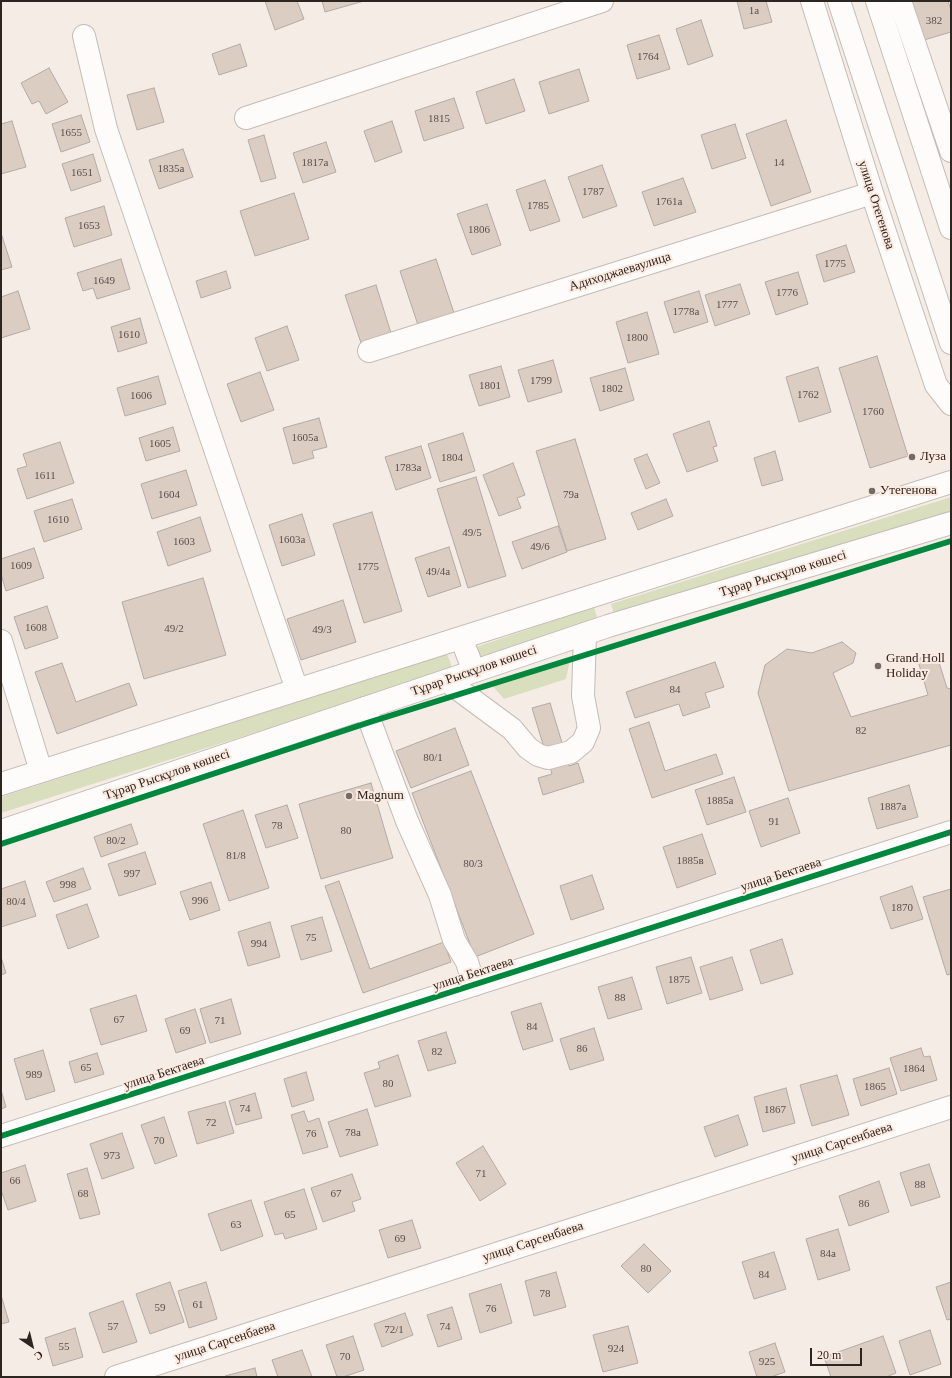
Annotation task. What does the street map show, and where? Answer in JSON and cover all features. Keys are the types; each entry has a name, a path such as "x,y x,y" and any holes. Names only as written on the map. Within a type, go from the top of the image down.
{"street":[{"path":"246,118 602,1"},
{"name":"улица Отегенова","path":"812,1 872,193 936,385 951,404"},
{"path":"839,1 951,343"},
{"path":"877,1 951,228"},
{"path":"900,1 951,151"},
{"path":"84,36 106,129 297,690"},
{"name":"Адиходжаеваулица","path":"369,351 872,193"},
{"path":"1,784 951,482"},
{"name":"Тұрар Рыскұлов көшесі","path":"1,831 608,626 951,523"},
{"path":"598,594 608,626"},
{"path":"447,681 512,729 528,748 538,755 548,758 571,752 582,742 589,728 583,696 585,634"},
{"path":"461,638 474,672"},
{"path":"1,641 41,771"},
{"path":"365,708 407,821 440,895 454,940 467,962 474,986"},
{"name":"улица Бектаева","path":"1,1136 474,986 951,832"},
{"name":"улица Сарсенбаева","path":"116,1377 951,1107"}],"green space":[{"path":"951,497 951,514 615,618 611,604"},
{"path":"594,607 598,621 480,660 476,647"},
{"path":"447,654 453,670 1,813 1,797"},
{"path":"570,660 566,679 504,699 491,684"}],"building":[{"path":"265,1 297,1 304,19 275,30"},
{"path":"322,1 364,1 325,12"},
{"path":"737,1 766,1 772,22 744,29"},
{"path":"948,1 951,10 951,32 924,40 912,2"},
{"path":"701,20 713,56 688,65 676,29"},
{"path":"659,35 670,69 637,79 627,45"},
{"path":"240,44 247,66 219,75 212,54"},
{"path":"49,68 68,102 46,114 39,101 32,104 21,83"},
{"path":"579,69 589,101 549,114 539,82"},
{"path":"514,79 525,111 486,124 476,92"},
{"path":"154,88 164,122 137,130 127,95"},
{"path":"454,98 464,128 424,141 415,111"},
{"path":"81,115 90,142 61,152 52,124"},
{"path":"786,120 811,192 771,206 746,134"},
{"path":"12,121 26,167 1,174 1,124"},
{"path":"392,121 402,152 375,162 364,131"},
{"path":"735,124 746,158 712,169 701,135"},
{"path":"264,135 276,178 261,182 248,140"},
{"path":"326,142 336,172 303,183 293,153"},
{"path":"183,149 193,177 159,189 149,160"},
{"path":"93,154 101,181 71,191 62,164"},
{"path":"602,165 617,206 583,218 568,177"},
{"path":"683,178 696,212 654,226 642,192"},
{"path":"545,180 560,221 530,231 516,190"},
{"path":"294,193 309,239 255,256 240,211"},
{"path":"487,204 501,245 472,255 457,214"},
{"path":"104,206 112,235 74,247 65,218"},
{"path":"1,233 12,267 1,270"},
{"path":"846,245 855,272 824,282 816,255"},
{"path":"121,259 130,289 97,299 93,288 83,291 77,273"},
{"path":"436,259 454,313 418,325 400,271"},
{"path":"226,271 231,288 201,298 196,281"},
{"path":"798,272 808,304 776,315 765,282"},
{"path":"740,284 750,314 715,326 705,295"},
{"path":"376,285 391,333 361,343 345,295"},
{"path":"18,291 30,329 1,338 1,297"},
{"path":"699,291 708,322 674,333 664,302"},
{"path":"647,312 659,354 628,363 616,322"},
{"path":"140,318 147,343 118,352 111,327"},
{"path":"287,326 299,360 267,371 255,338"},
{"path":"877,356 908,456 870,468 839,368"},
{"path":"553,360 562,392 528,402 518,370"},
{"path":"501,366 510,397 479,406 469,375"},
{"path":"818,367 831,412 799,422 786,377"},
{"path":"625,368 634,400 600,411 590,378"},
{"path":"260,372 274,410 241,422 227,384"},
{"path":"158,376 166,404 125,416 117,388"},
{"path":"319,418 327,447 312,451 314,458 293,464 283,428"},
{"path":"709,421 717,446 713,447 718,461 687,472 673,434"},
{"path":"173,427 180,451 146,461 139,438"},
{"path":"463,433 475,471 440,482 428,444"},
{"path":"575,439 606,539 567,551 536,451"},
{"path":"60,442 74,483 27,499 17,469 27,466 23,454"},
{"path":"421,446 431,478 396,490 385,457"},
{"path":"775,451 783,480 762,486 754,458"},
{"path":"647,454 660,483 646,489 634,459"},
{"path":"513,463 525,495 517,498 521,508 499,516 483,475"},
{"path":"186,470 197,505 152,519 141,484"},
{"path":"476,477 506,576 468,588 437,489"},
{"path":"72,499 82,529 44,542 34,511"},
{"path":"666,499 673,516 638,530 631,513"},
{"path":"372,512 402,611 364,623 333,524"},
{"path":"302,514 315,555 282,566 269,525"},
{"path":"200,517 211,551 168,566 157,532"},
{"path":"558,526 567,552 522,569 512,542"},
{"path":"449,547 461,586 428,597 415,558"},
{"path":"34,548 44,578 6,591 1,574 1,559"},
{"path":"203,578 226,655 144,679 122,602"},
{"path":"343,600 356,642 301,660 287,619"},
{"path":"47,606 58,638 25,649 14,617"},
{"path":"842,642 856,653 853,663 833,673 851,717 928,695 918,661 926,652 937,656 947,688 951,689 951,745 789,791 758,693 765,665 787,649 812,653"},
{"path":"715,662 724,687 705,693 710,707 683,716 679,704 635,718 626,692"},
{"path":"62,663 76,702 129,683 137,705 57,734 35,672"},
{"path":"550,703 569,766 578,763 584,782 543,795 538,778 552,774 532,708"},
{"path":"649,722 665,771 716,754 723,774 652,798 629,729"},
{"path":"455,728 469,765 411,788 396,751"},
{"path":"471,771 534,934 475,957 412,793"},
{"path":"734,777 746,812 707,825 695,790"},
{"path":"371,783 393,858 321,879 299,804"},
{"path":"909,785 918,817 877,829 868,798"},
{"path":"788,798 800,833 761,847 749,811"},
{"path":"287,805 298,838 266,848 255,815"},
{"path":"243,810 269,888 229,901 203,824"},
{"path":"131,824 138,844 101,857 94,837"},
{"path":"702,834 716,874 677,888 663,847"},
{"path":"145,852 156,884 119,896 108,864"},
{"path":"83,868 91,889 54,902 46,882"},
{"path":"592,875 604,909 571,920 560,886"},
{"path":"25,881 36,916 1,927 1,889"},
{"path":"339,881 370,969 444,942 451,962 363,993 325,886"},
{"path":"211,882 220,910 190,920 180,892"},
{"path":"912,886 923,919 891,929 880,897"},
{"path":"951,889 951,974 947,975 923,897"},
{"path":"87,904 99,937 68,949 56,915"},
{"path":"322,917 332,951 301,960 291,926"},
{"path":"270,922 280,957 248,966 238,932"},
{"path":"782,939 793,974 761,984 750,950"},
{"path":"1,957 6,973 1,975"},
{"path":"691,957 702,993 667,1004 656,967"},
{"path":"732,957 743,990 710,1000 700,967"},
{"path":"632,977 642,1009 608,1019 598,987"},
{"path":"136,995 147,1031 101,1045 90,1009"},
{"path":"231,999 241,1034 210,1043 200,1009"},
{"path":"541,1003 553,1041 523,1050 511,1012"},
{"path":"195,1009 206,1043 176,1053 165,1019"},
{"path":"594,1028 604,1060 570,1070 560,1039"},
{"path":"446,1032 456,1063 428,1071 418,1041"},
{"path":"921,1048 924,1057 930,1056 937,1080 901,1091 890,1058"},
{"path":"43,1050 55,1091 26,1100 14,1059"},
{"path":"97,1053 104,1074 75,1083 69,1062"},
{"path":"398,1055 411,1096 375,1107 364,1073 380,1068 378,1062"},
{"path":"889,1068 897,1094 861,1106 853,1079"},
{"path":"306,1072 314,1100 292,1107 284,1079"},
{"path":"837,1075 849,1115 812,1126 800,1085"},
{"path":"786,1088 795,1123 763,1132 754,1097"},
{"path":"1,1090 6,1107 1,1109"},
{"path":"255,1093 262,1118 236,1125 229,1101"},
{"path":"225,1102 234,1133 197,1144 188,1112"},
{"path":"367,1109 378,1145 340,1157 328,1122"},
{"path":"304,1111 308,1122 319,1118 328,1147 303,1154 291,1115"},
{"path":"738,1115 748,1145 715,1157 704,1127"},
{"path":"164,1117 177,1156 155,1164 141,1125"},
{"path":"122,1133 134,1168 102,1179 90,1144"},
{"path":"483,1146 506,1184 480,1201 456,1163"},
{"path":"929,1164 940,1197 911,1206 900,1173"},
{"path":"25,1165 36,1201 8,1210 1,1190 1,1173"},
{"path":"87,1168 100,1214 80,1219 67,1174"},
{"path":"352,1174 361,1199 352,1202 355,1211 323,1222 311,1188"},
{"path":"879,1181 889,1212 849,1226 839,1196"},
{"path":"304,1189 317,1229 285,1239 283,1233 275,1235 264,1202"},
{"path":"251,1200 263,1236 221,1251 208,1214"},
{"path":"412,1220 421,1248 388,1258 379,1230"},
{"path":"838,1229 850,1270 818,1280 806,1239"},
{"path":"644,1244 671,1271 648,1293 621,1266"},
{"path":"774,1252 786,1289 754,1299 742,1262"},
{"path":"556,1272 566,1307 534,1316 525,1281"},
{"path":"170,1282 184,1322 150,1334 136,1294"},
{"path":"206,1282 217,1319 189,1328 178,1291"},
{"path":"951,1282 951,1319 947,1320 936,1287"},
{"path":"501,1284 512,1323 480,1333 469,1294"},
{"path":"1,1295 9,1322 1,1324"},
{"path":"123,1301 137,1342 103,1353 89,1313"},
{"path":"452,1307 462,1339 438,1347 427,1315"},
{"path":"405,1313 413,1335 382,1347 374,1324"},
{"path":"628,1326 638,1363 603,1372 593,1335"},
{"path":"75,1328 83,1357 53,1366 45,1338"},
{"path":"930,1330 941,1364 910,1375 899,1341"},
{"path":"353,1336 364,1370 343,1377 337,1377 326,1345"},
{"path":"883,1336 896,1373 886,1377 831,1377 824,1357"},
{"path":"775,1343 785,1372 771,1377 757,1377 749,1352"},
{"path":"302,1350 312,1377 278,1377 272,1360"},
{"path":"255,1368 257,1377 225,1377 225,1376"}],"cycle path":[{"path":"1,844 370,722 951,541"},
{"path":"1,1136 951,832"}],"place":[{"name":"Луза","path":"912,457"},
{"name":"Утегенова","path":"872,491"},
{"name":"Grand Holl Holiday","path":"878,666"},
{"name":"Magnum","path":"349,796"}]}
